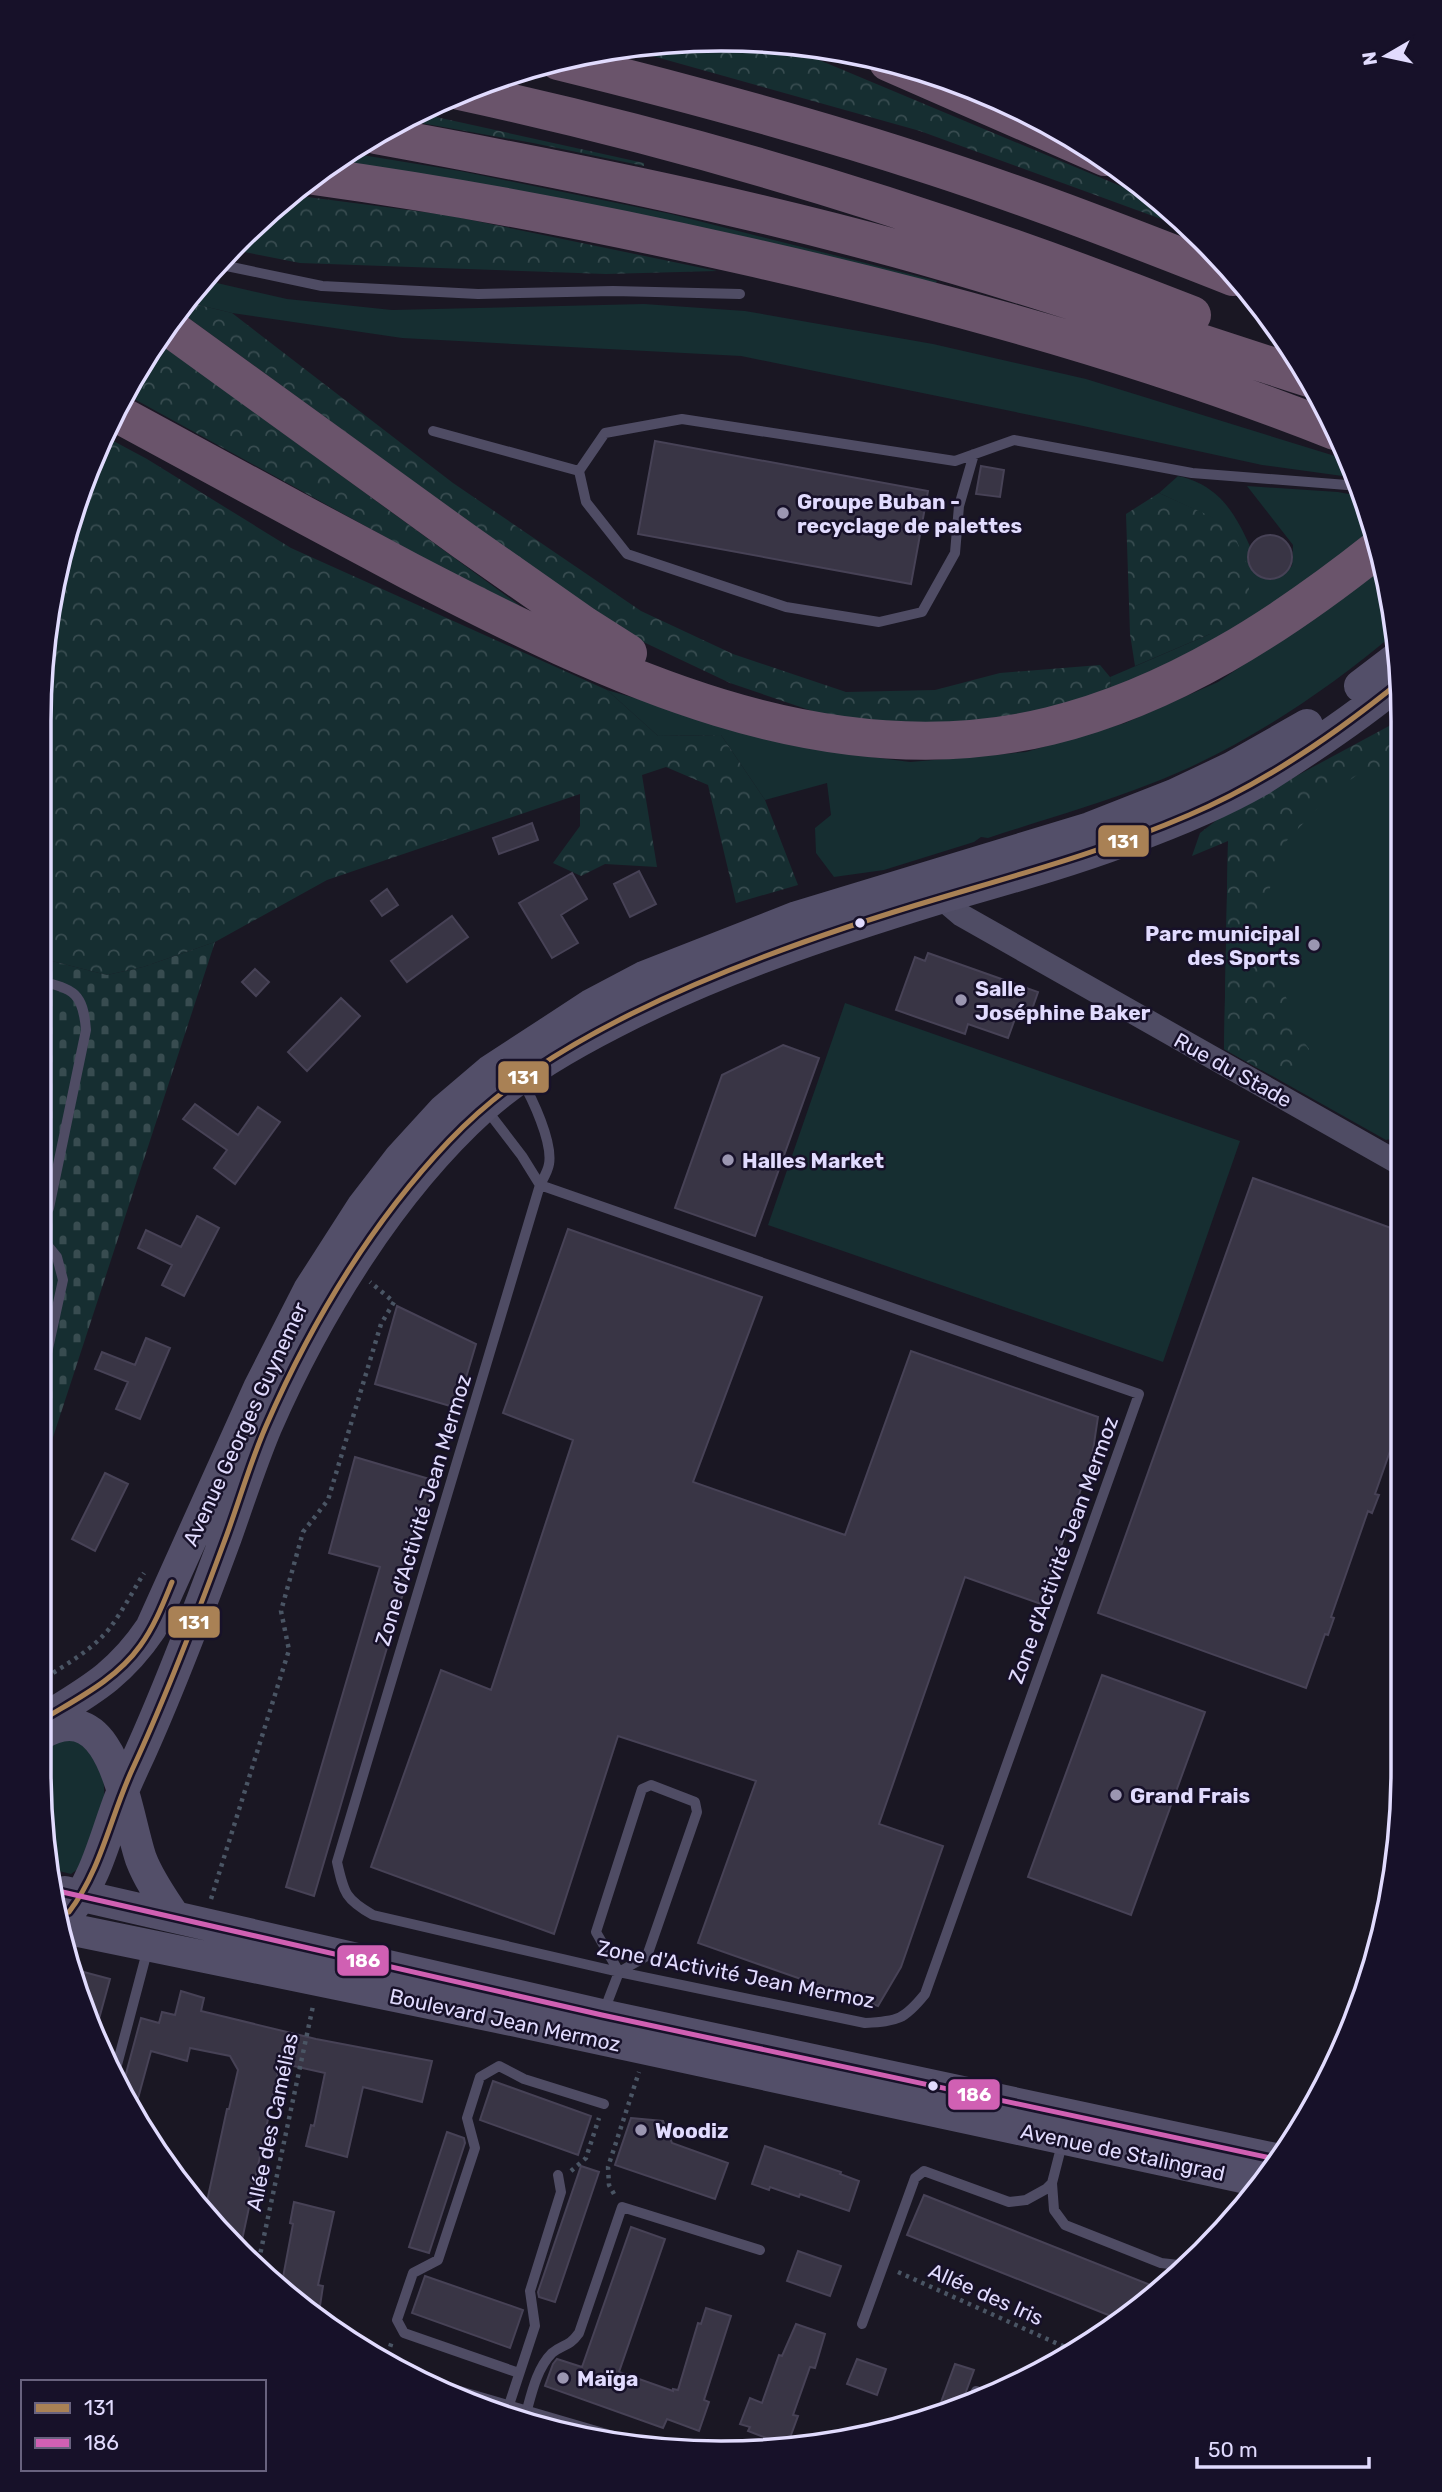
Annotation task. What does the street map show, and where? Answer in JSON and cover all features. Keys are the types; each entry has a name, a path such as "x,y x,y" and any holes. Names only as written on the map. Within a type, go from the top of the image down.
{"highway":[{"path":"579,67 775,118 935,167 1059,210 1216,270"},
{"path":"480,96 611,126 861,197 1062,264 1281,353"},
{"path":"392,138 618,182 896,248 1027,285 1293,373"},
{"path":"329,178 466,199 627,229 875,286 1087,344 1323,427"},
{"path":"176,332 594,632 670,675 716,695 814,730"},
{"path":"124,417 340,535 493,614 690,699 759,719 893,741 947,741 1014,733 1078,718 1161,687 1239,646 1370,555"}],"main road":[{"name":"Avenue Georges Guynemer","path":"67,1915 176,1672 265,1429 293,1370 375,1232 425,1167 484,1107 521,1078 587,1036 660,998 1161,800 1233,767 1298,731 1389,664"},
{"name":"Avenue Georges Guynemer","path":"938,888 1037,871 1175,821 1255,783 1390,699"},
{"path":"521,1078 536,1049 580,1021 621,987 797,917 938,888"},
{"name":"Avenue Georges Guynemer","path":"51,1721 110,1677 134,1654 151,1628 259,1388 309,1290 363,1206 400,1158 443,1111 490,1071 621,987"},
{"path":"443,1111 484,1107"},
{"path":"51,1727 68,1724 86,1728 103,1744 123,1790 141,1859 150,1878 188,1919"},
{"name":"Boulevard Jean Mermoz","path":"67,1915 188,1919 602,2015 914,2094"},
{"name":"Boulevard Jean Mermoz","path":"67,1915 148,1945 317,1981 646,2049 914,2094"},
{"name":"Avenue de Stalingrad","path":"914,2094 1063,2138 1253,2179"},
{"name":"Avenue de Stalingrad","path":"914,2094 1268,2158"}],"street":[{"name":"Rue du Stade","path":"938,888 961,915 1391,1159"}],"lane":[{"path":"229,266 322,286 478,294 613,291 740,295"},
{"path":"974,454 959,506 955,553 929,600 922,612 879,622 786,607 627,554 586,502 579,471 605,433 682,419 955,461 974,454 1014,440 1192,473 1348,485"},
{"path":"433,431 579,471"},
{"path":"51,983 67,987 78,996 83,1007 86,1030 51,1198"},
{"name":"Zone d'Activité Jean Mermoz","path":"521,1078 537,1112 547,1143 550,1164 540,1185 337,1862 342,1883 351,1903 373,1915 619,1972 865,2023 892,2022 909,2013 925,1994 1139,1394 540,1185"},
{"path":"484,1107 522,1156 540,1185"},
{"path":"51,1249 57,1256 63,1280 51,1335"},
{"path":"602,2015 619,1972 648,1956 697,1812 695,1802 650,1785 642,1789 596,1932 619,1972"},
{"path":"118,2062 148,1945"},
{"path":"519,2373 404,2333 397,2320 414,2273 438,2260 475,2148 467,2119 480,2077 499,2066 524,2079 604,2104"},
{"path":"1063,2138 1052,2183 1054,2210 1065,2225 1161,2263 1174,2265"},
{"path":"862,2324 915,2178 924,2171 1009,2202 1026,2200 1052,2183"},
{"path":"516,2409 519,2373 535,2326 530,2291 561,2192 558,2180"},
{"path":"518,2410 544,2362 556,2350 572,2343 579,2333 622,2207 760,2250"}],"path":[{"path":"188,1919 289,1650 281,1611 303,1532 328,1500 381,1324 394,1302 368,1280"},
{"path":"51,1674 99,1640 119,1614 149,1565"},
{"name":"Allée des Camélias","path":"260,2257 317,1981"},
{"path":"622,2207 609,2185 608,2167 646,2049"},
{"path":"558,2180 586,2158 604,2104"},
{"name":"Allée des Iris","path":"883,2266 1063,2346"}],"green space":[{"path":"721,51 811,57 1131,190 1168,221 920,131 648,55"},
{"path":"433,116 644,163 644,166 420,123"},
{"path":"363,155 460,171 671,214 937,281 934,287 346,166"},
{"path":"304,197 447,215 717,271 606,274 300,263 243,252"},
{"path":"214,282 287,299 392,310 644,304 745,311 933,344 1086,379 1336,456 1344,476 1262,465 741,356 402,338 232,313 196,304"},
{"path":"196,304 232,313 453,483 641,611 733,654 846,692 935,690 1000,673 1100,665 1110,677 1111,695 1030,713 959,722 896,722 824,715 730,683 618,630 187,317 189,313"},
{"path":"165,347 519,605 518,610 134,399"},
{"path":"113,441 291,548 607,690 658,736 721,735 765,800 798,885 736,903 708,785 666,767 642,775 657,867 605,864 581,876 553,863 580,826 580,794 327,880 215,942 143,967 107,975 51,961 51,721 56,634 64,590 86,506"},
{"path":"1178,476 1210,489 1231,511 1261,570 1274,575 1292,566 1293,545 1247,486 1352,495 1365,538 1252,624 1111,695 1110,677 1210,634 1230,526 1159,493"},
{"path":"1159,493 1230,525 1249,570 1249,608 1210,634 1135,666 1130,634 1126,514"},
{"path":"1373,570 1387,640 1338,678 1247,738 1183,770 1090,806 988,838 981,837 974,842 884,870 834,877 816,853 815,828 831,815 827,783 765,800 721,735 658,736 607,690 738,728 849,754 910,762 1026,752 1125,723 1218,682 1305,623"},
{"path":"1391,725 1391,763 1357,775 1331,794 1280,848 1269,892 1240,939 1250,961 1269,970 1289,1002 1294,1028 1309,1049 1297,1065 1261,1070 1224,1049 1228,841 1192,856 1200,833 1222,816"},
{"name":"Parc municipal des Sports","path":"1391,742 1391,1139 1386,1140 1224,1049 1228,840"},
{"path":"215,942 51,1443 51,961 107,975 143,967"},
{"path":"845,1003 1240,1141 1163,1362 768,1225"},
{"path":"67,1735 82,1742 103,1770 105,1806 82,1866 71,1874 58,1871 56,1858 52,1815 51,1743"}],"building":[{"name":"Groupe Buban - recyclage de palettes","path":"655,441 928,491 911,584 638,534"},
{"path":"981,466 1004,470 1000,497 976,494"},
{"path":"1270,535 1279,536 1286,541 1291,548 1291,566 1286,573 1279,578 1270,579 1261,578 1254,573 1249,566 1248,557 1249,548 1254,541 1261,536"},
{"path":"532,823 538,840 499,854 493,838"},
{"path":"639,871 656,904 630,917 614,884"},
{"path":"572,873 587,899 561,915 578,943 552,958 519,903"},
{"path":"387,889 398,905 382,916 371,901"},
{"path":"452,916 468,937 407,982 391,961"},
{"name":"Salle Joséphine Baker","path":"928,953 1038,992 1028,1021 1016,1016 1008,1038 968,1024 965,1034 896,1010 915,957 925,961"},
{"path":"255,969 269,982 256,996 242,982"},
{"path":"341,998 360,1016 307,1071 288,1052"},
{"path":"783,1045 819,1058 755,1236 675,1208 722,1075"},
{"path":"195,1104 238,1135 258,1107 280,1122 235,1184 214,1168 227,1150 183,1119"},
{"path":"1253,1178 1391,1228 1391,1448 1375,1494 1379,1495 1372,1513 1368,1511 1331,1617 1334,1618 1328,1635 1325,1634 1306,1688 1098,1613"},
{"path":"197,1216 219,1228 184,1296 162,1285 172,1265 138,1248 146,1230 181,1247"},
{"path":"568,1229 762,1297 693,1482 845,1535 911,1351 1098,1417 1092,1457 1041,1604 965,1577 879,1824 943,1846 901,1967 878,2006 698,1943 756,1781 618,1736 554,1934 371,1867 441,1670 491,1690 573,1440 503,1413"},
{"path":"397,1306 476,1344 457,1408 375,1384"},
{"path":"146,1338 170,1348 140,1419 116,1409 128,1382 95,1369 102,1352 135,1365"},
{"path":"355,1457 436,1481 314,1896 286,1887 380,1567 329,1553"},
{"path":"105,1473 128,1484 95,1551 72,1539"},
{"name":"Grand Frais","path":"1102,1675 1205,1712 1131,1915 1028,1877"},
{"path":"82,1971 110,1979 99,2019"},
{"path":"181,1991 204,1998 201,2011 316,2039 432,2061 422,2102 363,2087 347,2157 306,2146 311,2125 314,2126 325,2073 280,2063 242,2240 207,2201 238,2070 230,2056 190,2048 187,2061 151,2051 138,2100 125,2077 141,2018 159,2023 162,2012 175,2015"},
{"path":"493,2081 591,2116 578,2155 480,2120"},
{"path":"631,2118 663,2121 672,2143 728,2163 715,2199 615,2165"},
{"path":"447,2132 464,2138 465,2143 429,2253 409,2247"},
{"path":"765,2146 841,2172 840,2174 859,2181 849,2211 800,2194 799,2197 752,2184"},
{"path":"581,2166 599,2172 555,2302 539,2297 538,2292"},
{"path":"924,2195 1151,2285 1111,2316 907,2235"},
{"path":"294,2202 334,2212 318,2285 323,2286 320,2308 283,2278 293,2224 290,2223"},
{"path":"631,2227 665,2239 619,2372 673,2391 678,2390 698,2323 701,2324 706,2308 731,2316 704,2400 709,2402 699,2431 667,2419 663,2428 545,2386 557,2359 582,2367"},
{"path":"798,2251 841,2266 830,2296 787,2281"},
{"path":"425,2276 523,2310 510,2348 412,2313"},
{"path":"796,2324 825,2334 815,2368 810,2367 793,2415 798,2416 790,2438 770,2440 748,2431 750,2427 740,2424 750,2398 762,2403 779,2355 782,2356"},
{"path":"857,2359 886,2369 877,2395 847,2384"},
{"path":"955,2364 974,2370 965,2395 940,2404"}],"transit line":[{"name":"131","path":"66,1912 80,1896 97,1861 124,1788 191,1630 260,1441 303,1350 323,1312 369,1240 421,1173 469,1121 512,1086 557,1055 668,996 783,949 861,922 1097,850 1218,802 1300,755 1390,689"},
{"name":"131","path":"51,1715 106,1680 130,1658 150,1631 172,1582"},
{"name":"186","path":"62,1892 602,2015 1268,2157"}],"place":[{"name":"Groupe Buban - recyclage de palettes","path":"783,513"},
{"name":"Parc municipal des Sports","path":"1314,945"},
{"name":"Salle Joséphine Baker","path":"961,1000"},
{"name":"Halles Market","path":"728,1160"},
{"name":"Grand Frais","path":"1116,1795"},
{"name":"Woodiz","path":"641,2130"},
{"name":"Maïga","path":"563,2378"}]}
